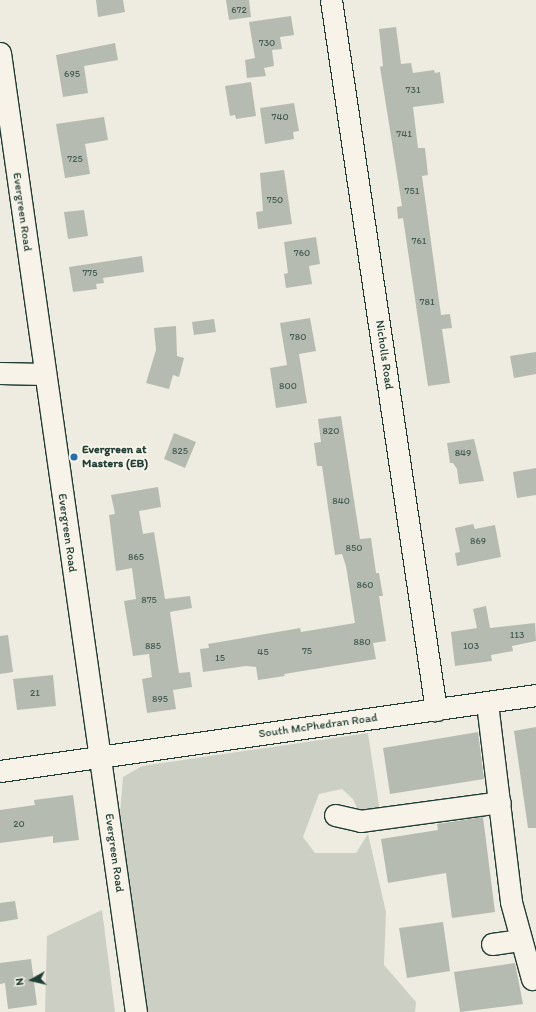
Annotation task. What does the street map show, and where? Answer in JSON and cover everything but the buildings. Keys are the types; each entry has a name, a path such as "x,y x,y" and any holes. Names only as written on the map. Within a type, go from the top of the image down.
{"street":[{"name":"Nicholls Road","path":"331,0 436,710"},
{"name":"Evergreen Road","path":"0,53 44,374 136,1012"},
{"path":"0,373 44,374"},
{"name":"South McPhedran Road","path":"0,770 536,695"},
{"path":"487,703 511,902 532,979"},
{"path":"335,815 360,821 500,802"},
{"path":"492,944 521,940"}],"shaded area":[{"path":"368,733 380,812 360,815 353,799 342,789 319,794 303,837 315,853 356,853 368,834 386,912 384,965 416,1002 415,1012 143,1012 122,877 120,814 123,777 142,766"},
{"path":"102,910 115,1012 45,1012 47,936"}],"place":[{"name":"Evergreen at Masters (EB)","path":"74,457"}]}
